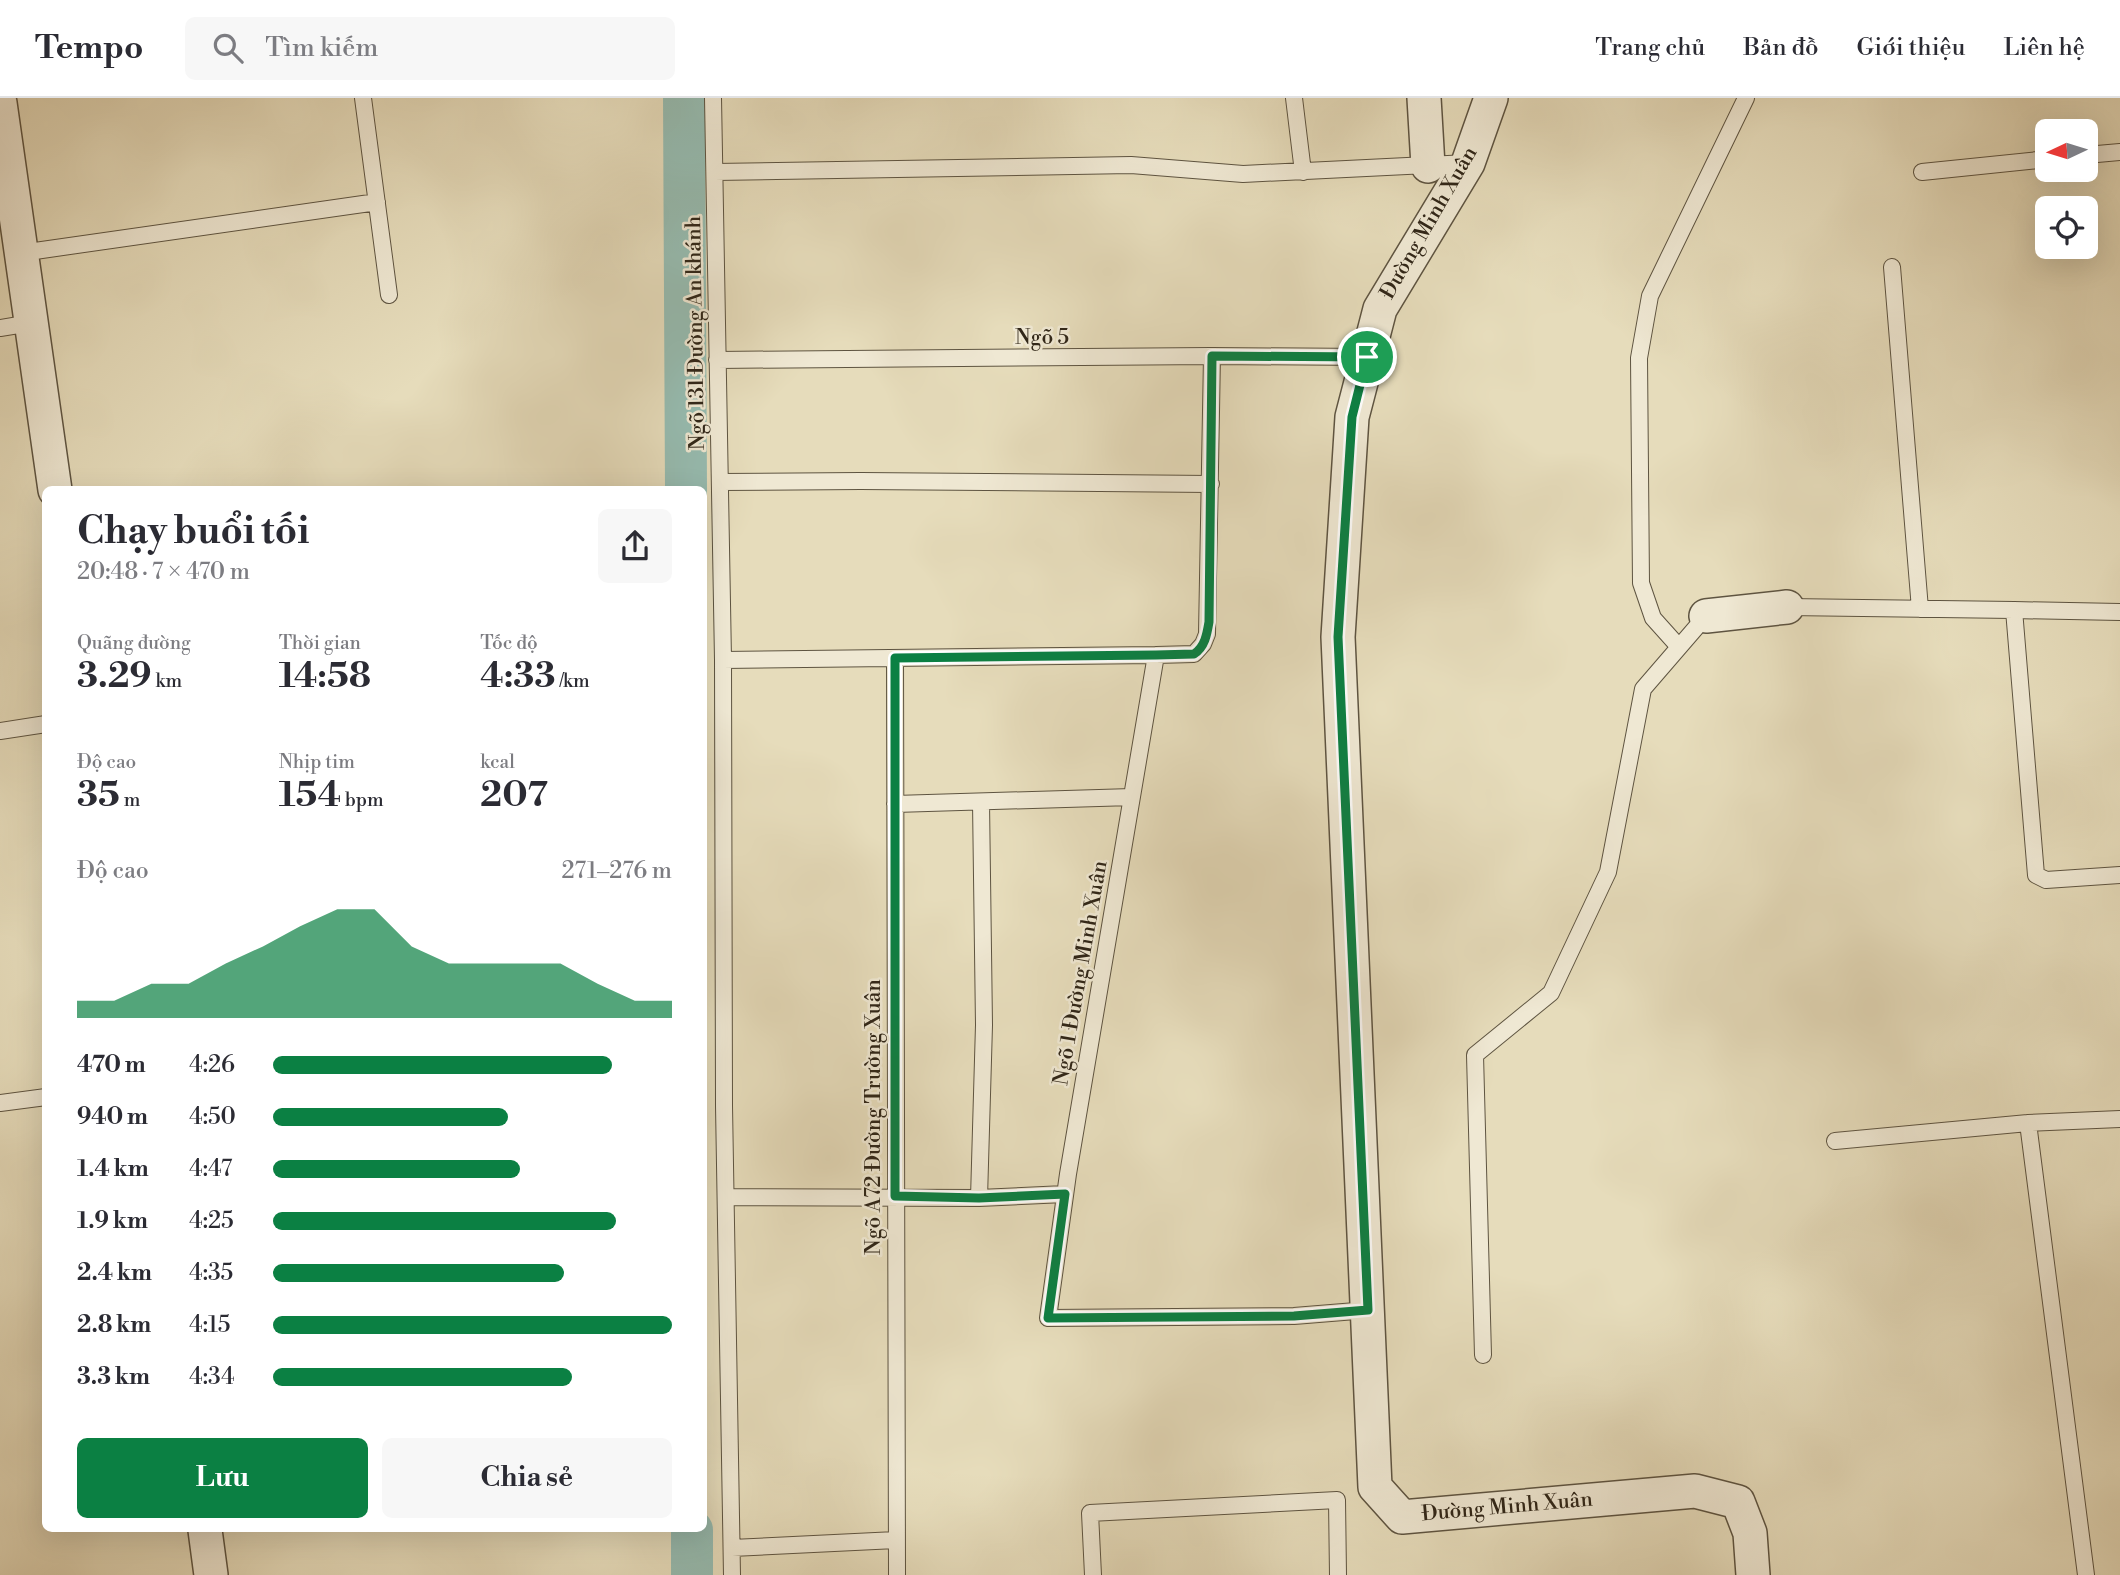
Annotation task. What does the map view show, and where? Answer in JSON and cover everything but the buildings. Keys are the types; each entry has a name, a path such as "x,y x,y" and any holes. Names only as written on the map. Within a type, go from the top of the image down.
{"street":[{"path":"1423,98 1428,166"},
{"name":"Đường Minh Xuân","path":"1491,98 1468,163 1380,309 1352,417 1338,637 1375,1487 1402,1517 1695,1491 1738,1502 1750,1533 1753,1575"},
{"path":"0,103 21,253 15,326 54,486"},
{"path":"1706,616 1779,608"},
{"path":"205,1532 211,1575"}],"lane":[{"path":"363,98 389,295"},
{"name":"Ngõ 131 Đường An khánh","path":"713,98 723,660 722,809 732,1575"},
{"path":"1294,98 1303,172"},
{"path":"1679,647 1653,618 1641,583 1639,358 1650,296 1746,98"},
{"path":"2098,154 2120,152"},
{"path":"1922,172 2035,160"},
{"path":"715,172 1117,165 1243,174 1468,163"},
{"path":"21,253 377,202"},
{"path":"1892,267 1920,609"},
{"path":"723,660 1194,654 1207,634 1212,356"},
{"name":"Ngõ 5","path":"717,360 1367,357"},
{"path":"720,482 1210,484"},
{"path":"1779,608 2120,612"},
{"path":"2014,610 2036,875 2046,880 2120,874"},
{"path":"1483,1355 1475,1055 1551,993 1608,872 1643,689 1706,616"},
{"name":"Ngõ 1 Đường Minh Xuân","path":"1156,655 1065,1194 1048,1318 1294,1316 1368,1310"},
{"name":"Ngõ A72 Đường Trường Xuân","path":"895,658 897,1575"},
{"path":"0,731 42,725"},
{"path":"895,804 1132,797"},
{"path":"979,1198 984,1025 981,802"},
{"path":"0,1102 42,1097"},
{"path":"1835,1141 2028,1123 2120,1119"},
{"path":"2028,1123 2086,1575"},
{"path":"727,1197 979,1198 1065,1194"},
{"path":"1093,1575 1090,1513 1337,1500 1338,1575"},
{"path":"732,1548 896,1539"}],"waterway":[{"path":"684,98 686,486"},
{"path":"692,1532 692,1575"}],"route":[{"path":"1212,356 1367,357 1352,417 1338,637 1368,1310 1294,1316 1048,1318 1065,1194 979,1198 895,1196 895,658 1156,655 1199,652 1209,622 1212,356"}]}
